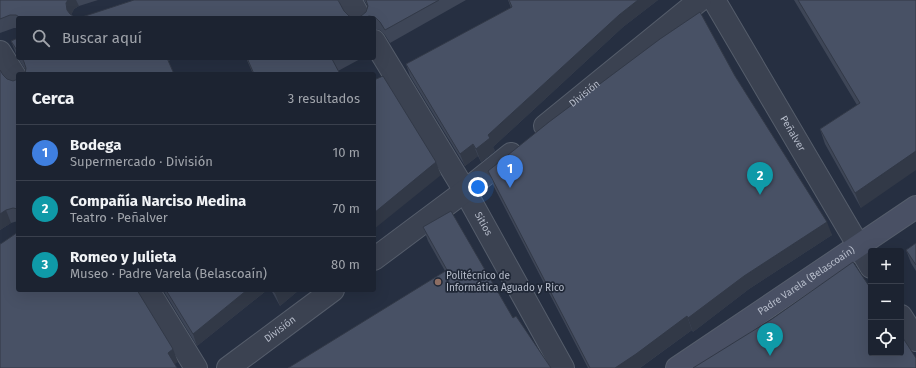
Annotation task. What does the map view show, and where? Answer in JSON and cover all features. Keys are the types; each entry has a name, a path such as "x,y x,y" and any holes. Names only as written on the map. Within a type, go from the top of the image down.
{"main road":[{"name":"Padre Varela (Belascoaín)","path":"677,368 916,207"}],"street":[{"path":"350,0 359,16"},
{"name":"División","path":"376,258 465,191 700,0"},
{"name":"Peñalver","path":"714,0 868,262"},
{"path":"0,46 16,41"},
{"name":"Sitios","path":"376,43 465,191 563,368"},
{"path":"0,52 16,78"},
{"path":"149,292 196,368"},
{"name":"División","path":"228,368 330,292"},
{"path":"904,320 916,340"}],"building":[{"path":"0,0 68,0 66,3 67,10 73,16 10,15 0,19"},
{"path":"134,0 338,0 344,11 349,16 85,16"},
{"path":"366,0 439,0 385,30 376,16 361,16 366,12 368,6"},
{"path":"509,0 638,0 619,15 488,135 490,138 476,149 473,144 460,154 406,64 512,7"},
{"path":"798,0 916,0 916,151 855,193 820,129 860,103"},
{"path":"700,12 735,76 827,222 744,276 688,318 687,316 615,368 590,368 488,171 549,122 660,39"},
{"path":"16,39 16,49 11,41"},
{"path":"23,60 168,60 173,72 25,72"},
{"path":"248,60 333,60 339,72 253,72"},
{"path":"0,70 7,79 13,81 16,80 16,209 6,210 0,214"},
{"path":"383,76 436,162 376,211 376,79"},
{"name":"Politécnico de Informática Aguado y Rico","path":"451,211 513,318 516,316 551,368 288,368 447,270 423,227"},
{"path":"16,233 16,292 138,292 173,349 168,353 177,368 0,368 0,244"},
{"path":"916,243 916,265 906,250"},
{"path":"853,262 868,284 868,356 904,356 904,340 916,358 916,368 693,368 772,319"},
{"path":"167,292 245,292 193,334"}],"place":[{"name":"Bodega","path":"510,188"},
{"name":"Compañía Narciso Medina","path":"760,195"},
{"name":"Politécnico de Informática Aguado y Rico","path":"438,282"},
{"name":"Romeo y Julieta","path":"770,356"}]}
